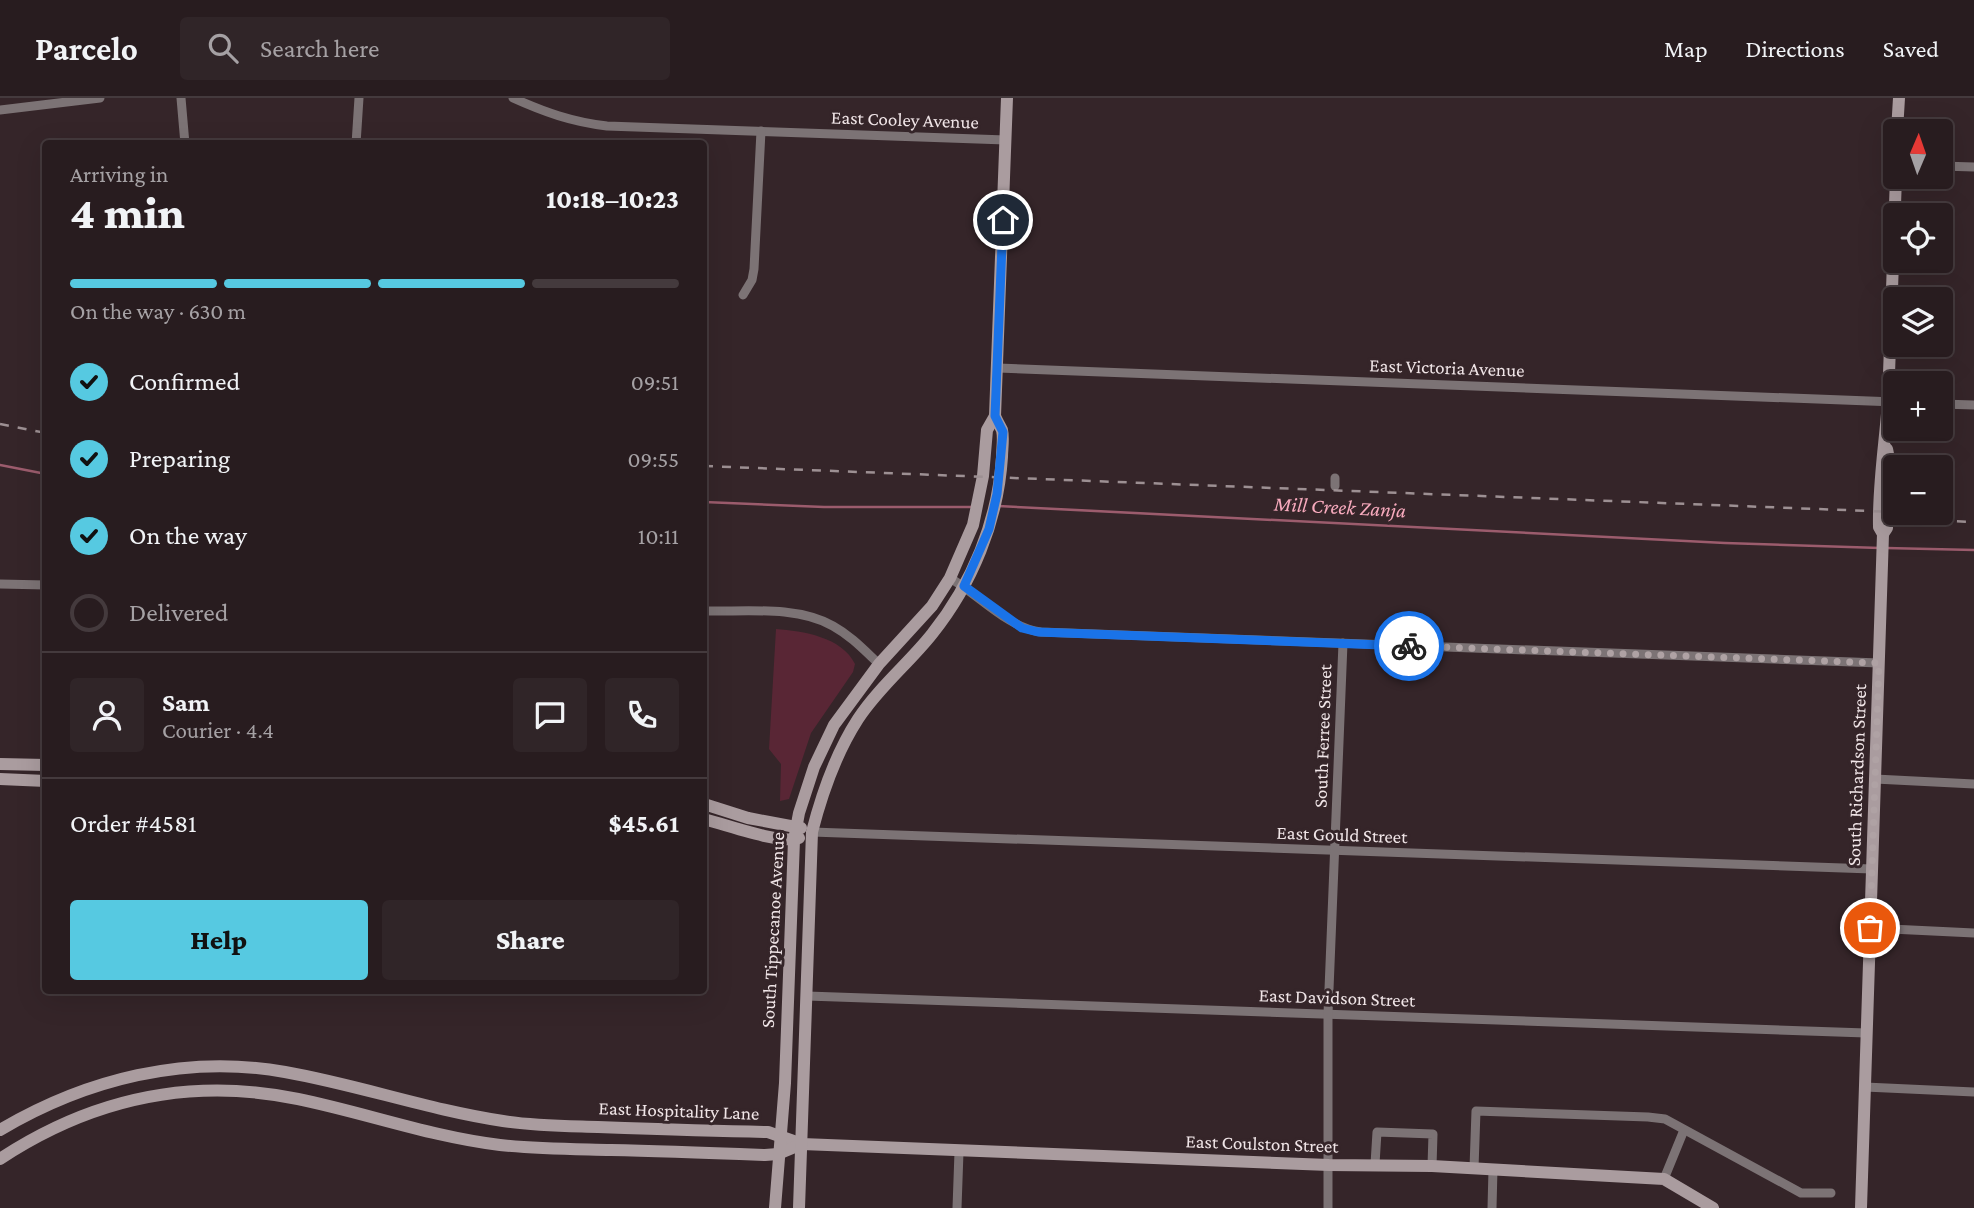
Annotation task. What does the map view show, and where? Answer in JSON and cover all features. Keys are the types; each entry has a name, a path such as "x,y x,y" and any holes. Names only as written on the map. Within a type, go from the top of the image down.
{"main road":[{"name":"South Tippecanoe Avenue","path":"775,1208 785,1083 796,825 824,744 855,693 912,629 950,578 973,526 981,493 987,430 995,416 1007,98"},
{"path":"1898,119 1899,98"},
{"path":"1892,371 1896,189"},
{"name":"South Tippecanoe Avenue","path":"799,1208 812,832 825,789 846,738 868,704 931,635 964,586 991,520 997,494 1003,432 995,416"},
{"name":"South Richardson Street","path":"1861,1208 1883,534 1888,528 1890,464 1885,441"},
{"path":"879,664 893,675"},
{"path":"0,764 42,765"},
{"path":"0,779 42,781"},
{"path":"707,805 748,818 796,825 812,832"},
{"path":"707,820 794,840 812,832"},
{"name":"East Hospitality Lane","path":"0,1130 40,1108 97,1085 166,1070 223,1067 264,1069 309,1077 505,1122 768,1132 802,1144"},
{"path":"0,1159 53,1128 106,1107 137,1098 220,1091 300,1099 499,1145 778,1154 802,1144"},
{"name":"East Coulston Street","path":"802,1144 1329,1165 1432,1166 1664,1179 1713,1208"}],"street":[{"path":"0,110 100,98"},
{"path":"181,98 185,140"},
{"path":"356,140 359,98"},
{"name":"East Cooley Avenue","path":"513,98 548,114 586,124 1006,140"},
{"path":"743,295 752,280 754,269 761,131"},
{"path":"1953,166 1974,167"},
{"name":"East Victoria Avenue","path":"998,368 1883,402"},
{"path":"1953,404 1974,405"},
{"path":"950,578 1013,623 1031,631 1879,663"},
{"path":"0,584 42,585"},
{"path":"707,611 805,616 830,624 849,636 879,664"},
{"name":"South Ferree Street","path":"1328,1208 1328,1014 1343,643"},
{"path":"1875,779 1974,784"},
{"name":"East Gould Street","path":"812,832 1872,869"},
{"path":"1870,928 1974,933"},
{"name":"East Davidson Street","path":"807,996 1866,1033"},
{"path":"1865,1087 1974,1092"},
{"path":"1474,1168 1476,1111 1648,1117 1665,1119 1801,1193 1831,1193"},
{"path":"1664,1179 1685,1130"},
{"path":"1375,1164 1377,1132 1433,1134 1432,1166"},
{"path":"957,1208 959,1152"},
{"path":"1492,1208 1493,1169"}],"shaded area":[{"path":"776,629 821,637 841,647 855,664 853,672 811,733 789,799 780,801 781,764 769,749"}],"waterway":[{"name":"Mill Creek Zanja","path":"0,465 42,473"},
{"name":"Mill Creek Zanja","path":"707,502 824,507 971,507"},
{"name":"Mill Creek Zanja","path":"998,506 1725,543 1880,548"},
{"name":"Mill Creek Zanja","path":"1886,548 1974,550"}],"railway":[{"path":"0,424 42,432"},
{"path":"707,466 1883,512"},
{"path":"1953,521 1974,522"}],"way so far":[{"path":"1409,646 1879,663 1870,928"}],"route":[{"path":"1003,220 995,416 1003,432 1000,477 989,529 964,586 1013,623 1038,632 1409,646"}]}
